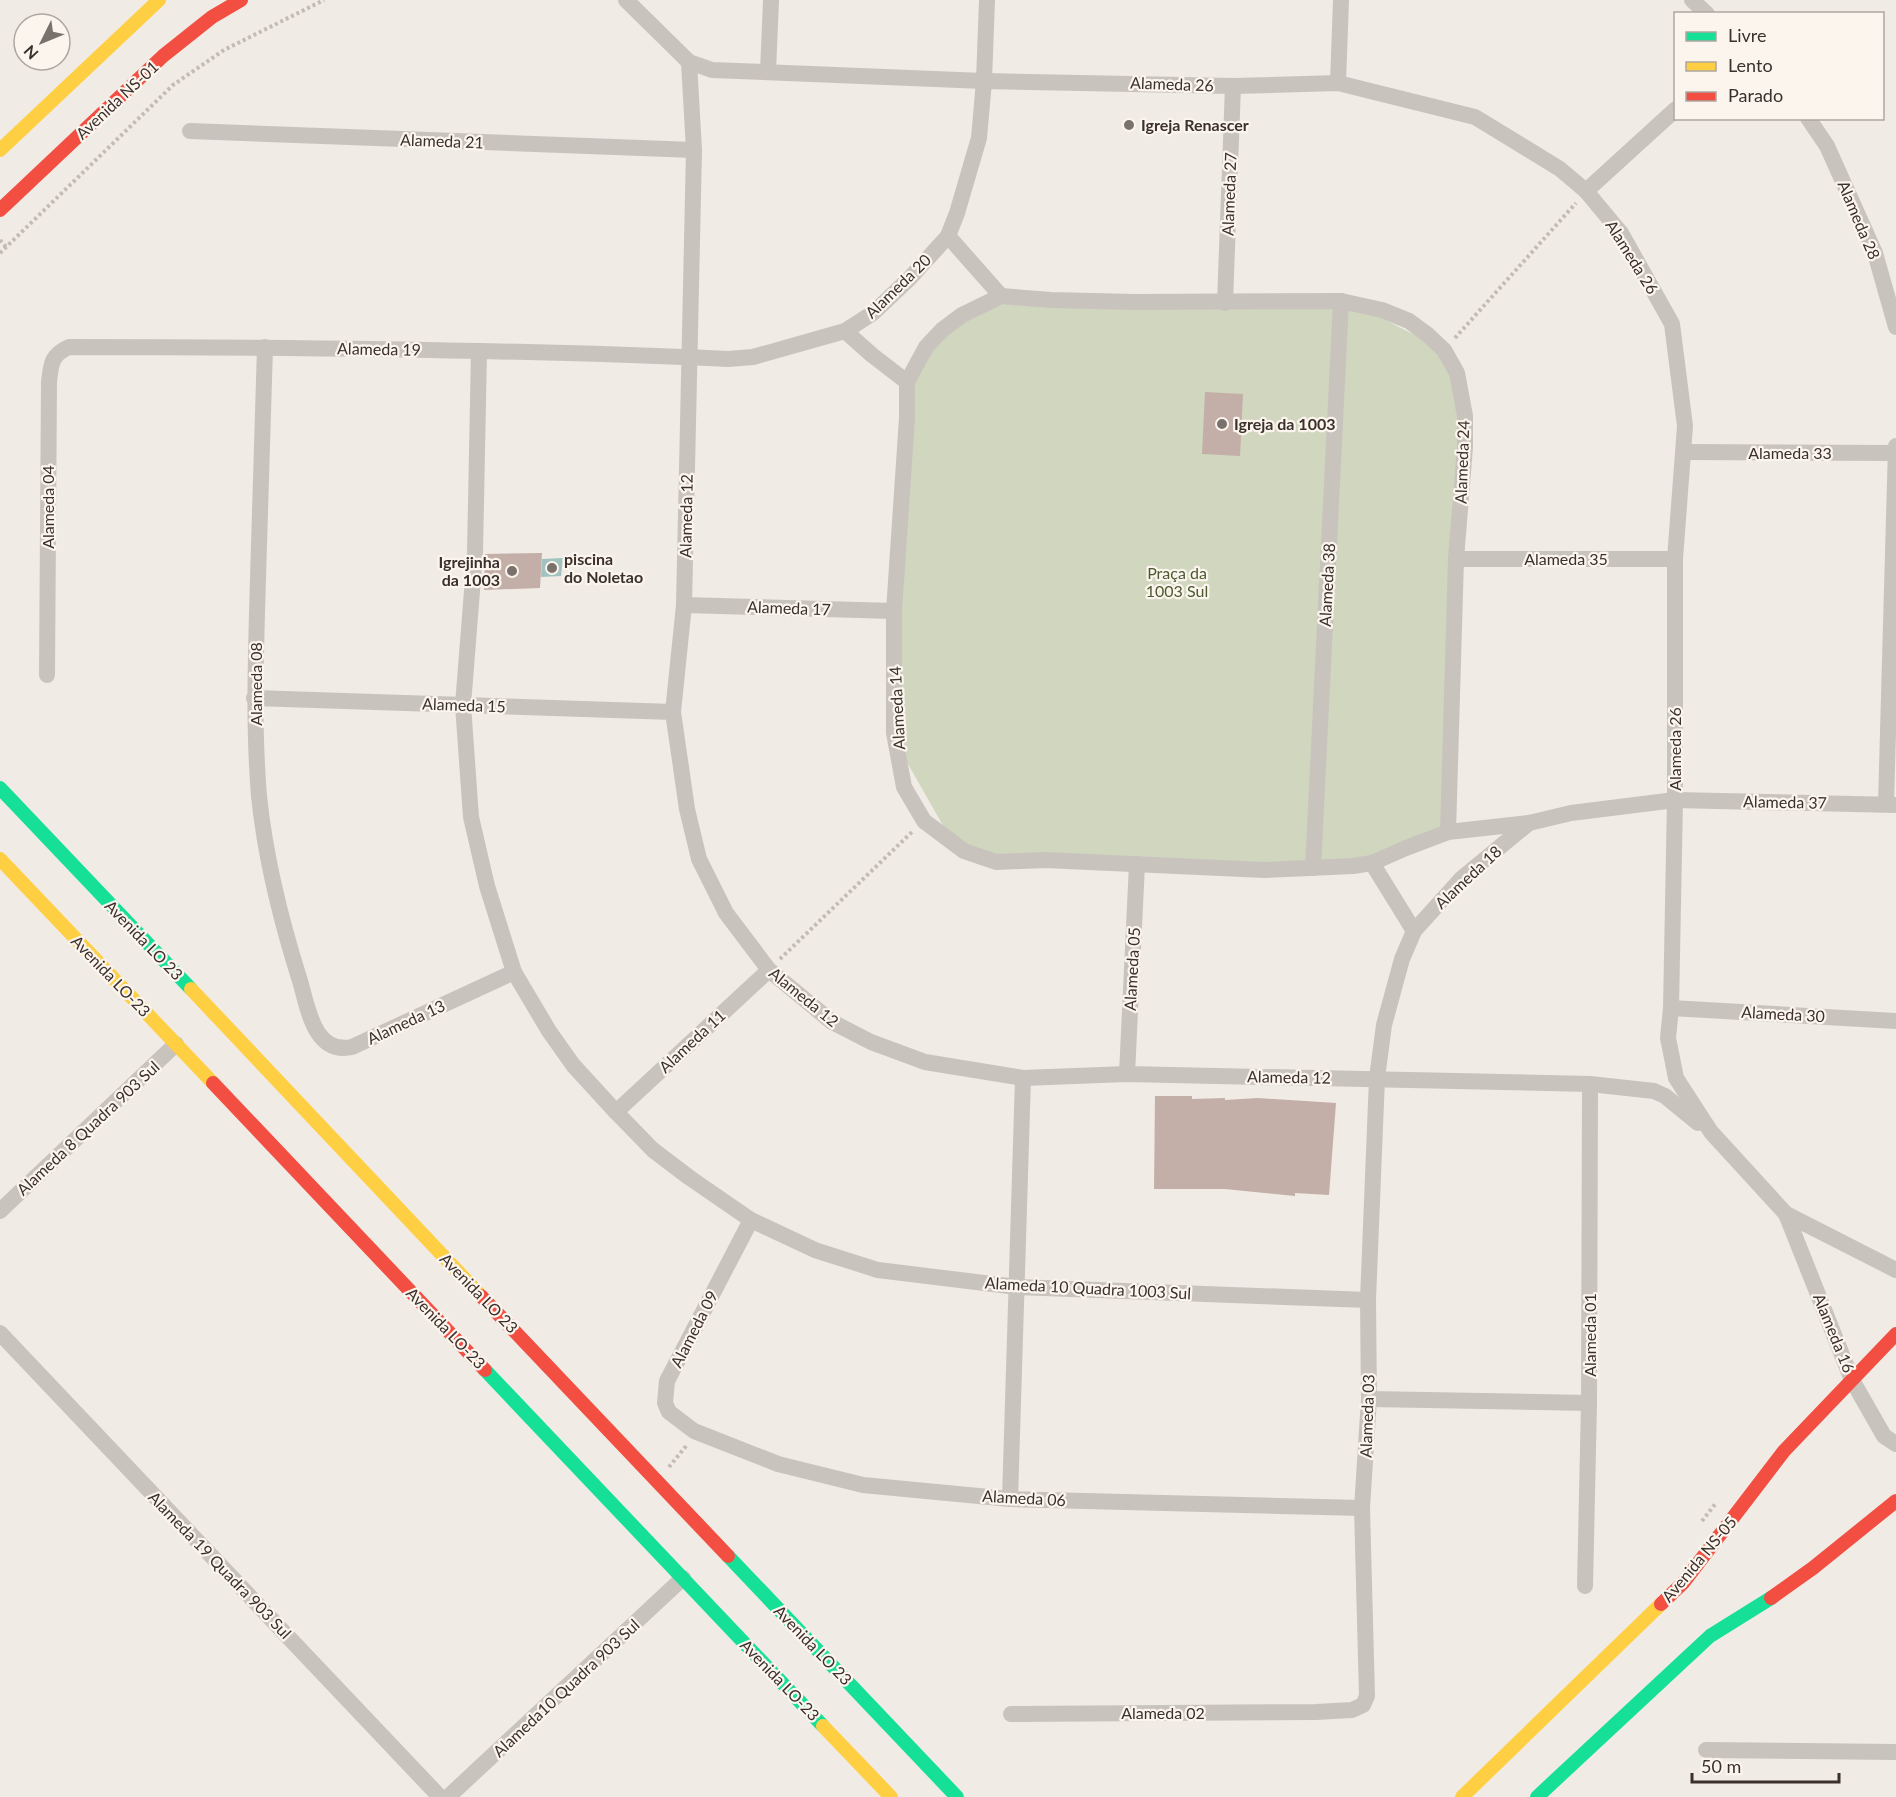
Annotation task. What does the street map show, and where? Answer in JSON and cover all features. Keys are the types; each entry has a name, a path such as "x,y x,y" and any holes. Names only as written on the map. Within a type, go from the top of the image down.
{"street":[{"path":"0,150 159,0"},
{"name":"Avenida NS-01","path":"0,210 163,56 212,17 242,0"},
{"path":"626,0 689,62"},
{"path":"768,72 771,0"},
{"name":"Alameda 20","path":"689,357 728,359 753,357 845,331 880,306 910,278 948,236 979,138 987,0"},
{"path":"1338,82 1341,0"},
{"path":"1692,0 1705,12"},
{"name":"Alameda 26","path":"689,62 712,70 733,72 984,81 1233,86 1338,82 1475,117 1560,169 1586,191 1621,233 1672,324 1685,426 1676,559 1675,800 1671,1008 1668,1038 1676,1078 1711,1132"},
{"name":"Alameda 12","path":"689,62 694,150 684,605 674,712 687,809 699,859 726,913 769,970 832,1022 871,1042 925,1062 1023,1078 1127,1074 1590,1084 1654,1091 1665,1096 1711,1132"},
{"name":"Alameda 27","path":"1225,303 1233,86"},
{"path":"1586,191 1674,111"},
{"name":"Alameda 28","path":"1809,120 1827,146 1875,253 1896,327"},
{"name":"Alameda 21","path":"190,131 694,150"},
{"path":"948,236 1001,296"},
{"name":"Alameda 24","path":"1001,296 1050,300 1225,303 1341,301 1382,310 1408,321 1444,350 1456,373 1465,416 1465,447 1456,559 1448,832"},
{"name":"Alameda 14","path":"1001,296 962,315 942,330 926,347 907,382 907,418 894,611 894,734 904,787 924,821 964,851 996,862 1045,860 1264,870 1353,867 1372,863 1448,832"},
{"name":"Alameda 38","path":"1313,868 1341,301"},
{"path":"845,331 907,382"},
{"name":"Alameda 19","path":"69,347 265,347 689,357"},
{"name":"Alameda 04","path":"48,675 49,382 55,355 69,347"},
{"name":"Alameda 08","path":"265,347 254,698 260,797 274,883 293,960 310,1015"},
{"name":"Alameda 10 Quadra 1003 Sul","path":"479,351 475,553 463,705 471,817 487,886 514,972 549,1031 573,1065 616,1112 653,1150 751,1220 815,1250 878,1270 1017,1287 1368,1300"},
{"path":"1891,804 1896,446"},
{"name":"Alameda 33","path":"1684,452 1896,453"},
{"name":"Alameda 35","path":"1456,559 1676,559"},
{"name":"Alameda 17","path":"684,605 894,611"},
{"name":"Alameda 15","path":"254,698 674,712"},
{"name":"Avenida LO 23","path":"0,788 957,1797"},
{"name":"Alameda 37","path":"1675,800 1891,804"},
{"name":"Alameda 18","path":"1377,1078 1384,1025 1402,959 1414,931 1461,879 1529,823 1571,813 1675,800"},
{"path":"1448,832 1529,823"},
{"name":"Avenida LO-23","path":"0,859 891,1797"},
{"path":"1372,863 1414,931"},
{"name":"Alameda 05","path":"1127,1074 1137,864"},
{"name":"Alameda 11","path":"616,1112 769,970"},
{"name":"Alameda 13","path":"310,1015 317,1032 330,1046 341,1049 352,1047 514,972"},
{"name":"Alameda 30","path":"1671,1008 1896,1021"},
{"name":"Alameda 8 Quadra 903 Sul","path":"0,1211 176,1044"},
{"path":"1010,1499 1023,1078"},
{"name":"Alameda 03","path":"1316,1712 1359,1708 1367,1696 1362,1508 1369,1399 1368,1300 1377,1078"},
{"name":"Alameda 01","path":"1585,1586 1589,1403 1590,1084"},
{"name":"Alameda 16","path":"1711,1132 1786,1214 1896,1270"},
{"name":"Alameda 16","path":"1786,1214 1852,1380 1884,1436 1896,1444"},
{"name":"Alameda 09","path":"694,1431 669,1412 665,1403 667,1381 751,1220"},
{"name":"Alameda 19 Quadra 903 Sul","path":"0,1333 440,1797"},
{"name":"Avenida NS-05","path":"1462,1797 1683,1583 1784,1451 1896,1334"},
{"path":"1369,1399 1589,1403"},
{"name":"Alameda 06","path":"694,1431 777,1464 863,1485 1010,1499 1362,1508"},
{"path":"1537,1797 1710,1636 1760,1606 1896,1501"},
{"name":"Alameda10 Quadra 903 Sul","path":"448,1797 683,1578"},
{"name":"Alameda 02","path":"1011,1714 1316,1712"},
{"path":"1706,1750 1896,1752"}],"path":[{"path":"0,253 173,85 224,50 324,0"},
{"path":"1444,350 1586,191"},
{"path":"0,240 6,247"},
{"path":"769,970 924,821"},
{"path":"657,1480 686,1446 694,1431"},
{"path":"1701,1523 1721,1497"}],"green space":[{"name":"Praça da 1003 Sul","path":"1001,296 1356,305 1444,350 1465,447 1448,832 1372,863 1018,861 953,843 892,736 907,380 942,330"}],"water":[{"name":"piscina do Noletao","path":"563,558 561,576 541,577 542,559"}],"building":[{"name":"Igreja da 1003","path":"1205,392 1243,394 1240,456 1202,454"},
{"name":"Igrejinha da 1003","path":"542,553 540,588 484,590 485,554"},
{"path":"1155,1096 1192,1096 1192,1099 1225,1098 1225,1100 1258,1098 1336,1103 1329,1195 1295,1193 1295,1196 1225,1189 1154,1189"}],"traffic: fast":[{"path":"0,788 191,989"},
{"path":"485,1370 823,1726"},
{"path":"728,1556 957,1797"},
{"path":"1537,1797 1710,1636 1771,1598"}],"traffic: slow":[{"path":"0,150 159,0"},
{"path":"0,859 213,1083"},
{"path":"191,989 481,1296"},
{"path":"1462,1797 1661,1604"},
{"path":"823,1726 891,1797"}],"traffic: jam":[{"path":"0,210 163,56 212,17 241,0"},
{"path":"213,1083 485,1370"},
{"path":"481,1296 728,1556"},
{"path":"1661,1604 1683,1583 1784,1451 1896,1334"},
{"path":"1771,1598 1813,1568 1896,1501"}],"place":[{"name":"Igreja Renascer","path":"1129,125"},
{"name":"Igreja da 1003","path":"1222,424"},
{"name":"piscina do Noletao","path":"552,568"},
{"name":"Igrejinha da 1003","path":"512,571"}]}
